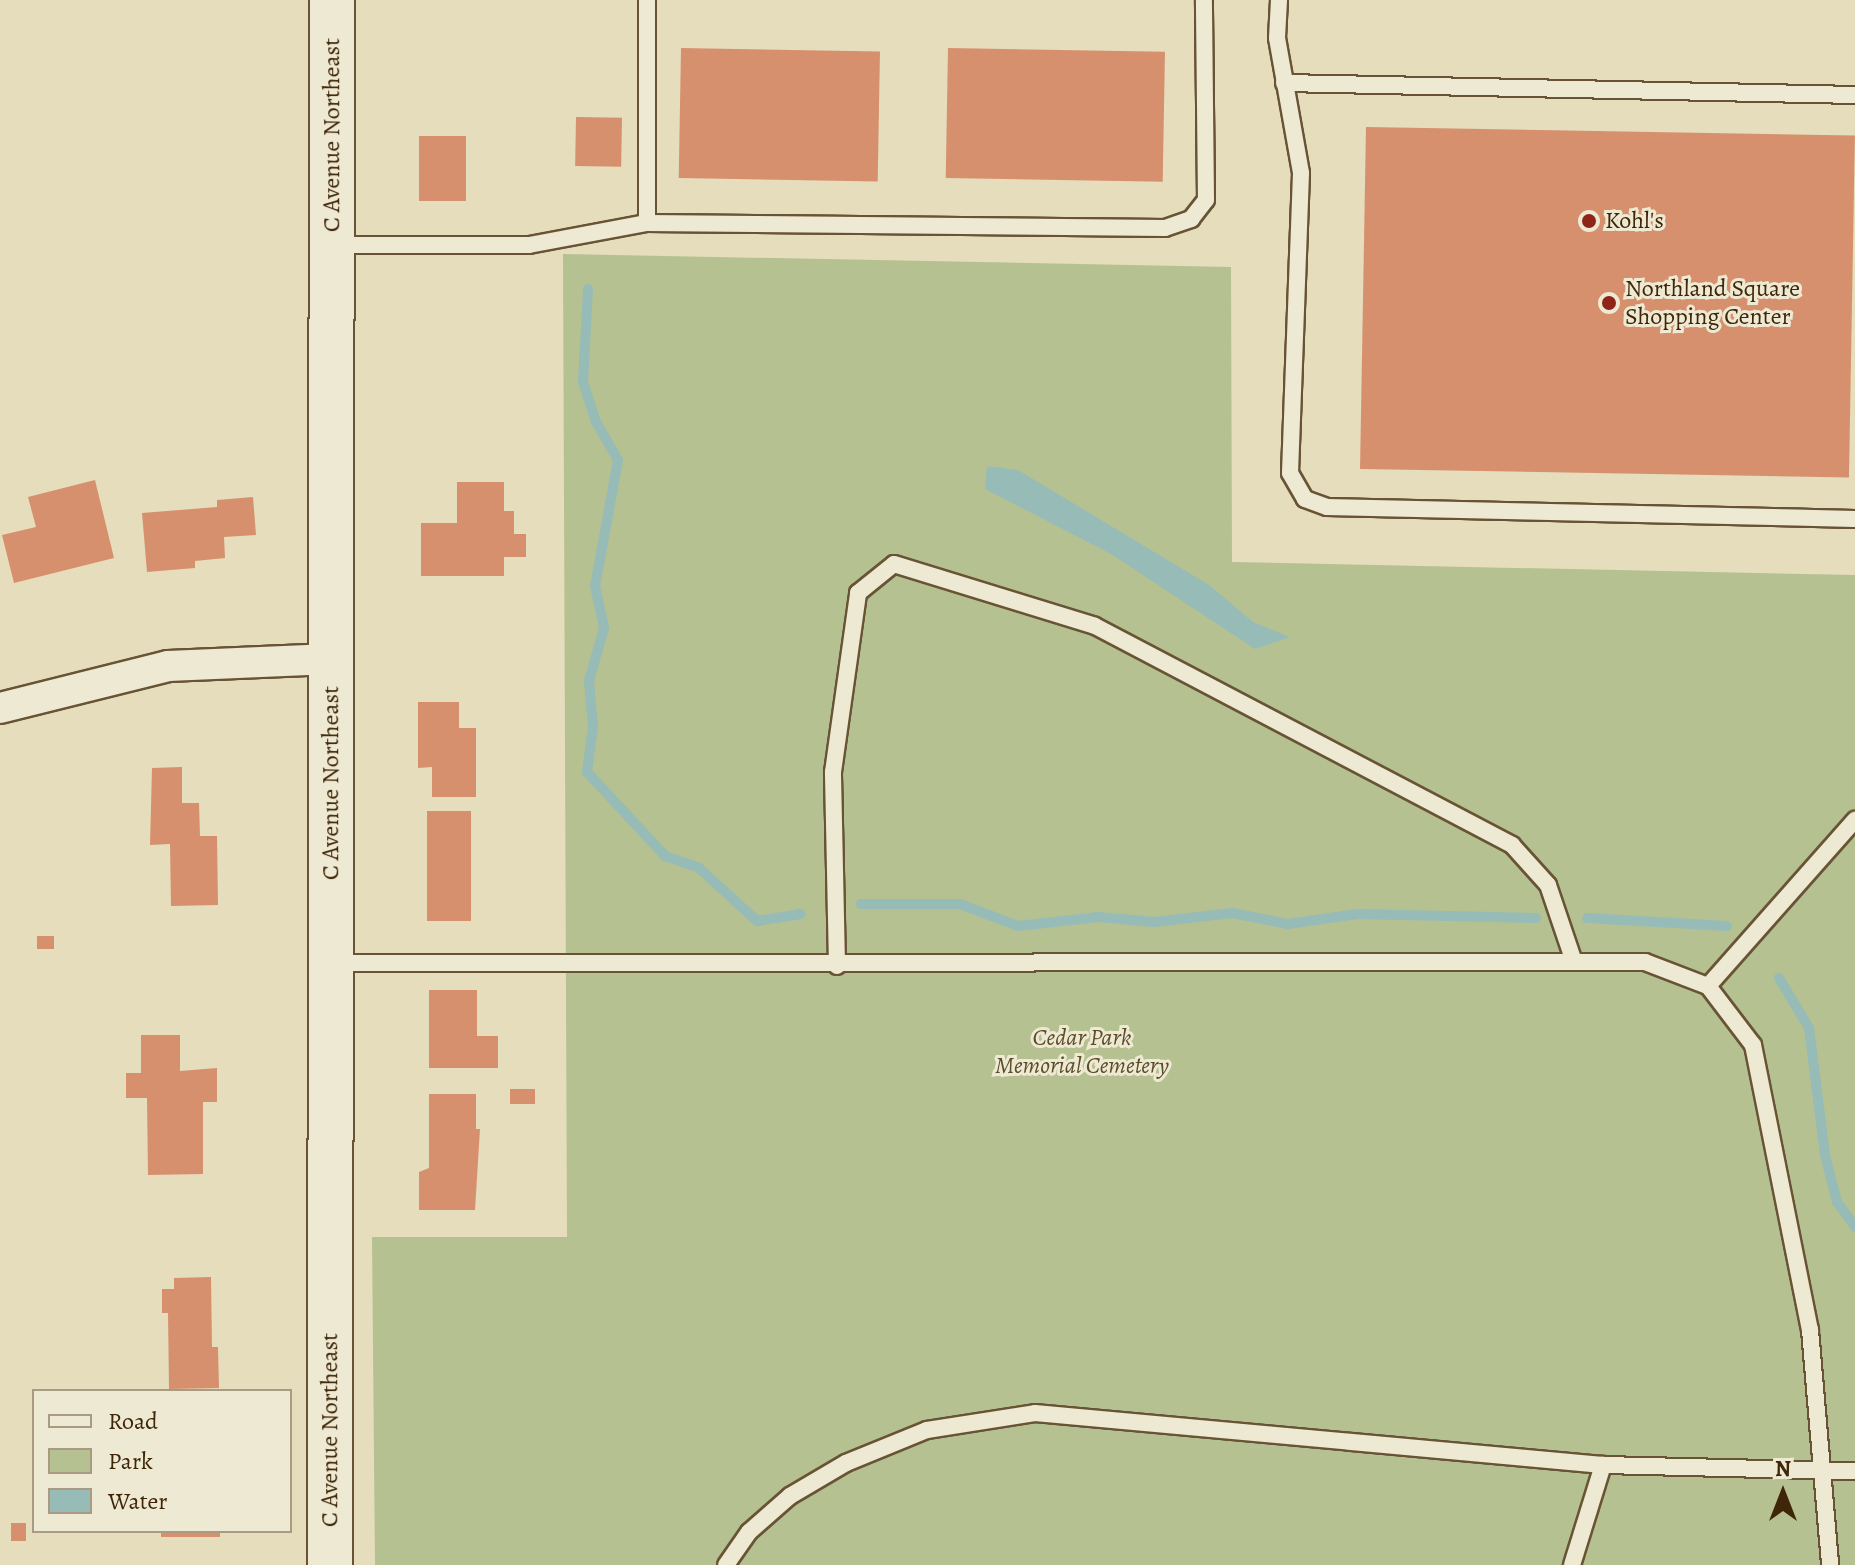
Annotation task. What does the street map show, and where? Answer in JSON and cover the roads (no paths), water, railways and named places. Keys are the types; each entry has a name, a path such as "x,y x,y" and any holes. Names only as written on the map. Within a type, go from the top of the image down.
{"street":[{"name":"C Avenue Northeast","path":"330,1565 332,0"},
{"path":"0,708 168,666 331,659"}],"lane":[{"path":"647,0 647,223"},
{"path":"332,245 529,245 647,223 1165,228 1191,219 1206,200 1204,0"},
{"path":"1279,0 1284,83 1301,173 1290,473 1305,499 1327,507 1855,519"},
{"path":"1284,83 1855,95"},
{"path":"837,966 835,757 858,593 894,564 1095,626 1512,845 1548,885 1574,962"},
{"path":"1708,986 1855,820"},
{"path":"331,963 837,966 1645,962 1708,986 1753,1045 1810,1330 1830,1565"},
{"path":"726,1565 749,1532 790,1496 846,1463 927,1430 1035,1413 1603,1465 1855,1471"},
{"path":"1572,1565 1603,1465"}],"water":[{"path":"987,466 1018,470 1209,585 1253,622 1290,637 1255,649 1111,554 985,489"}],"waterway":[{"path":"588,289 583,382 595,420 618,460 595,586 604,628 589,681 593,727 587,772 665,856 699,868 757,921 800,914"},
{"path":"861,904 960,904 1018,926 1098,917 1154,922 1232,913 1288,924 1357,914 1536,918"},
{"path":"1587,918 1727,926"},
{"path":"1779,978 1809,1028 1825,1155 1837,1202 1855,1227"}],"place":[{"name":"Kohl's","path":"1589,221"},
{"name":"Northland Square Shopping Center","path":"1609,303"}],"park label":[{"name":"Cedar Park Memorial Cemetery","path":"1082,1052"}]}
